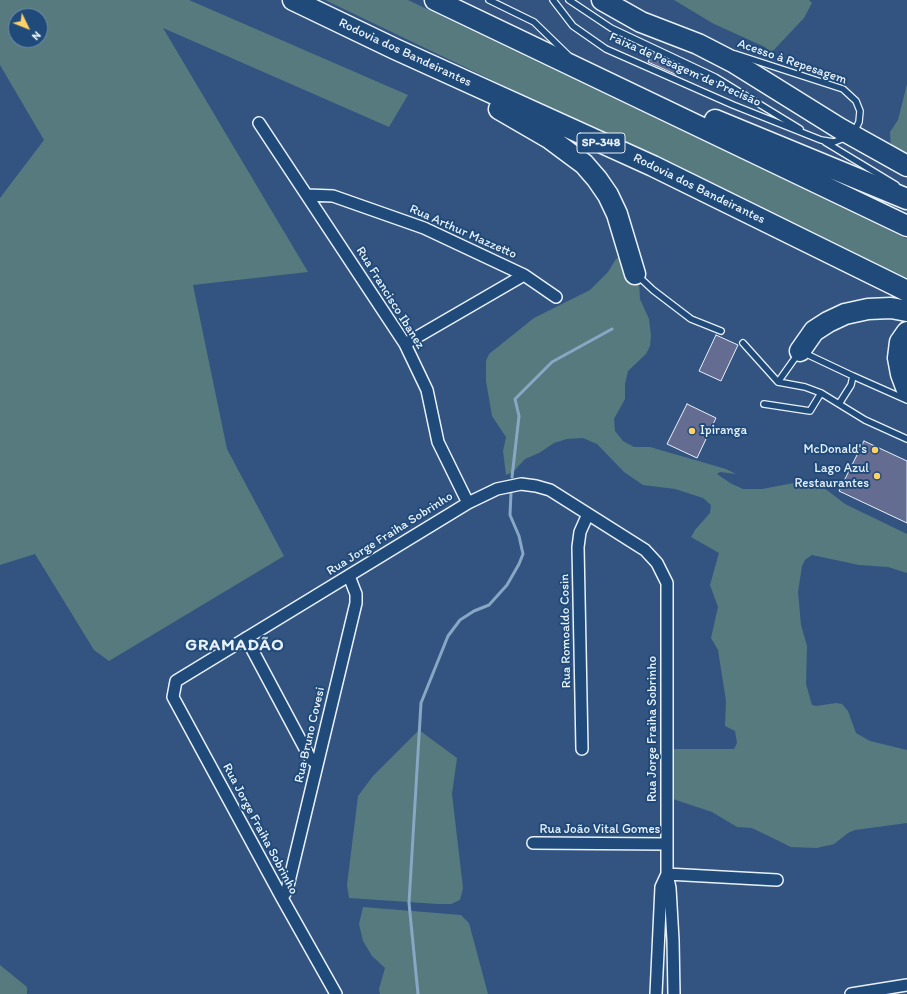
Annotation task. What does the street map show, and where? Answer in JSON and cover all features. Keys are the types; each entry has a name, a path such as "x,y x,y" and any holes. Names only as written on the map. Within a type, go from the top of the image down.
{"highway":[{"name":"Rodovia dos Bandeirantes","path":"293,0 395,49 653,166 907,291"},
{"path":"435,0 907,226"},
{"path":"602,0 641,22 698,44 750,70 851,135 907,166"},
{"path":"395,49 549,138 584,164 598,179 608,195 636,274"},
{"path":"583,71 904,193"},
{"path":"800,351 814,331 845,314 868,309 891,308 907,311"},
{"path":"907,332 900,342 898,358 901,374 907,390"}],"street":[{"name":"Rua Francisco Ibanez","path":"259,123 405,344 427,390 438,442 468,503"},
{"name":"Rua Arthur Mazzetto","path":"307,195 333,196 424,228 524,275 556,297"},
{"path":"405,344 524,275"},
{"name":"Rua Jorge Fraiha Sobrinho","path":"336,994 173,697 176,681 468,503 497,489 513,485 529,485 550,490 652,556 662,570 667,583 667,874"},
{"name":"Rua Romoaldo Cosin","path":"582,749 578,548 580,532 588,514"},
{"name":"Rua Bruno Covesi","path":"282,898 287,890 356,603 356,594 350,576"},
{"path":"246,638 310,758 317,764"},
{"name":"Rua João Vital Gomes","path":"533,843 667,844"},
{"path":"667,874 777,880"},
{"path":"656,994 661,887 667,874"},
{"path":"667,874 670,888 674,994"},
{"path":"850,994 907,985"}],"lane":[{"path":"489,0 526,17 537,24 583,71"},
{"name":"Faixa de Pesagem de Precisão","path":"553,0 574,26 606,49 733,105 821,140"},
{"name":"Faixa de Pesagem de Precisão","path":"569,0 611,28 715,77 821,140 904,193"},
{"name":"Acesso à Repesagem","path":"698,44 744,56 843,89 856,101 860,111 858,125 851,135"},
{"path":"821,140 840,141 851,135"},
{"path":"636,274 653,290 691,319 721,331"},
{"path":"743,343 778,382 805,387 821,393 865,420 907,438"},
{"path":"778,382 800,351 907,400"},
{"path":"839,404 851,385 853,376"},
{"path":"764,404 810,411 821,393"}],"green space":[{"path":"0,0 189,0 408,95 389,127 163,28 308,272 193,285 227,449 284,556 109,661 94,650 35,554 0,565 0,198 44,140 0,65"},
{"path":"325,0 408,0 747,162 907,239 907,279"},
{"path":"674,0 809,0 812,3 804,18 770,54 765,47 714,24"},
{"path":"907,84 907,160 891,151 890,132 898,120"},
{"path":"621,256 639,281 640,299 649,319 651,336 650,346 646,354 628,371 625,384 625,399 614,419 615,431 623,441 634,447 650,447 726,469 736,474 720,472 717,474 730,483 743,489 762,489 799,482 808,487 823,487 845,504 907,534 907,573 888,567 859,565 812,555 805,560 802,566 798,592 801,625 807,646 806,684 812,705 842,704 848,711 856,733 870,741 907,750 907,823 855,830 848,833 834,844 817,848 791,847 752,828 737,827 712,812 673,799 674,749 734,749 737,743 735,731 725,726 726,701 718,650 711,638 718,607 710,585 719,553 691,537 695,530 710,513 711,505 703,498 675,489 643,485 624,472 597,444 583,438 567,439 554,443 539,453 525,459 513,472 506,475 503,451 506,437 492,416 486,381 486,361 489,354 534,318 590,290 608,272 616,259"},
{"path":"419,730 457,758 452,794 463,888 460,900 451,904 438,904 349,898 347,885 358,796 373,776"},
{"path":"363,907 461,915 469,923 488,994 380,994 379,989 385,968 372,956 363,941 359,924"},
{"path":"0,965 27,987 27,994 0,994"}],"building":[{"path":"652,53 681,66 677,75 648,62"},
{"path":"716,335 738,345 721,381 699,371"},
{"name":"Ipiranga","path":"687,404 716,418 697,458 667,444"},
{"name":"Lago Azul Restaurantes","path":"864,441 907,461 907,523 839,491"}],"waterway":[{"path":"512,477 519,416 515,399 552,362 612,329"},
{"path":"418,994 409,903 421,703 448,636 460,620 474,611 489,605 507,585 519,564 523,554 519,536 510,515 511,493"}],"place":[{"name":"Ipiranga","path":"692,431"},
{"name":"McDonald's","path":"875,450"},
{"name":"Lago Azul Restaurantes","path":"877,476"}],"district":[{"name":"GRAMADÃO","path":"235,646"}]}
